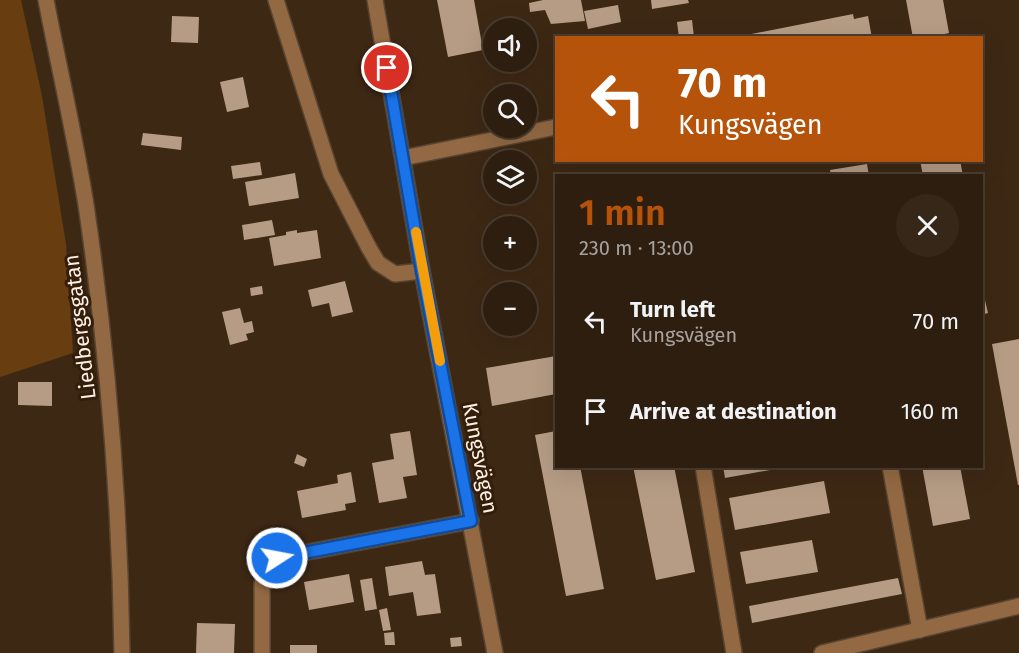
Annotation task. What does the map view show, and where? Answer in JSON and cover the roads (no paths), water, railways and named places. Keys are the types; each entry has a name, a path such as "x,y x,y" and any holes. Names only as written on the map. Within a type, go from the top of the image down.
{"street":[{"name":"Liedbergsgatan","path":"46,0 70,113 86,204 106,355 118,524 122,653"},
{"path":"276,0 331,174 369,248 378,263 395,274 422,271"},
{"name":"Kungsvägen","path":"375,0 422,271 495,653"},
{"path":"403,158 555,128"},
{"path":"703,468 734,653"},
{"path":"890,468 920,630"},
{"path":"262,653 262,583 277,558 471,521"},
{"path":"822,653 853,650 920,630 1019,606"}]}
